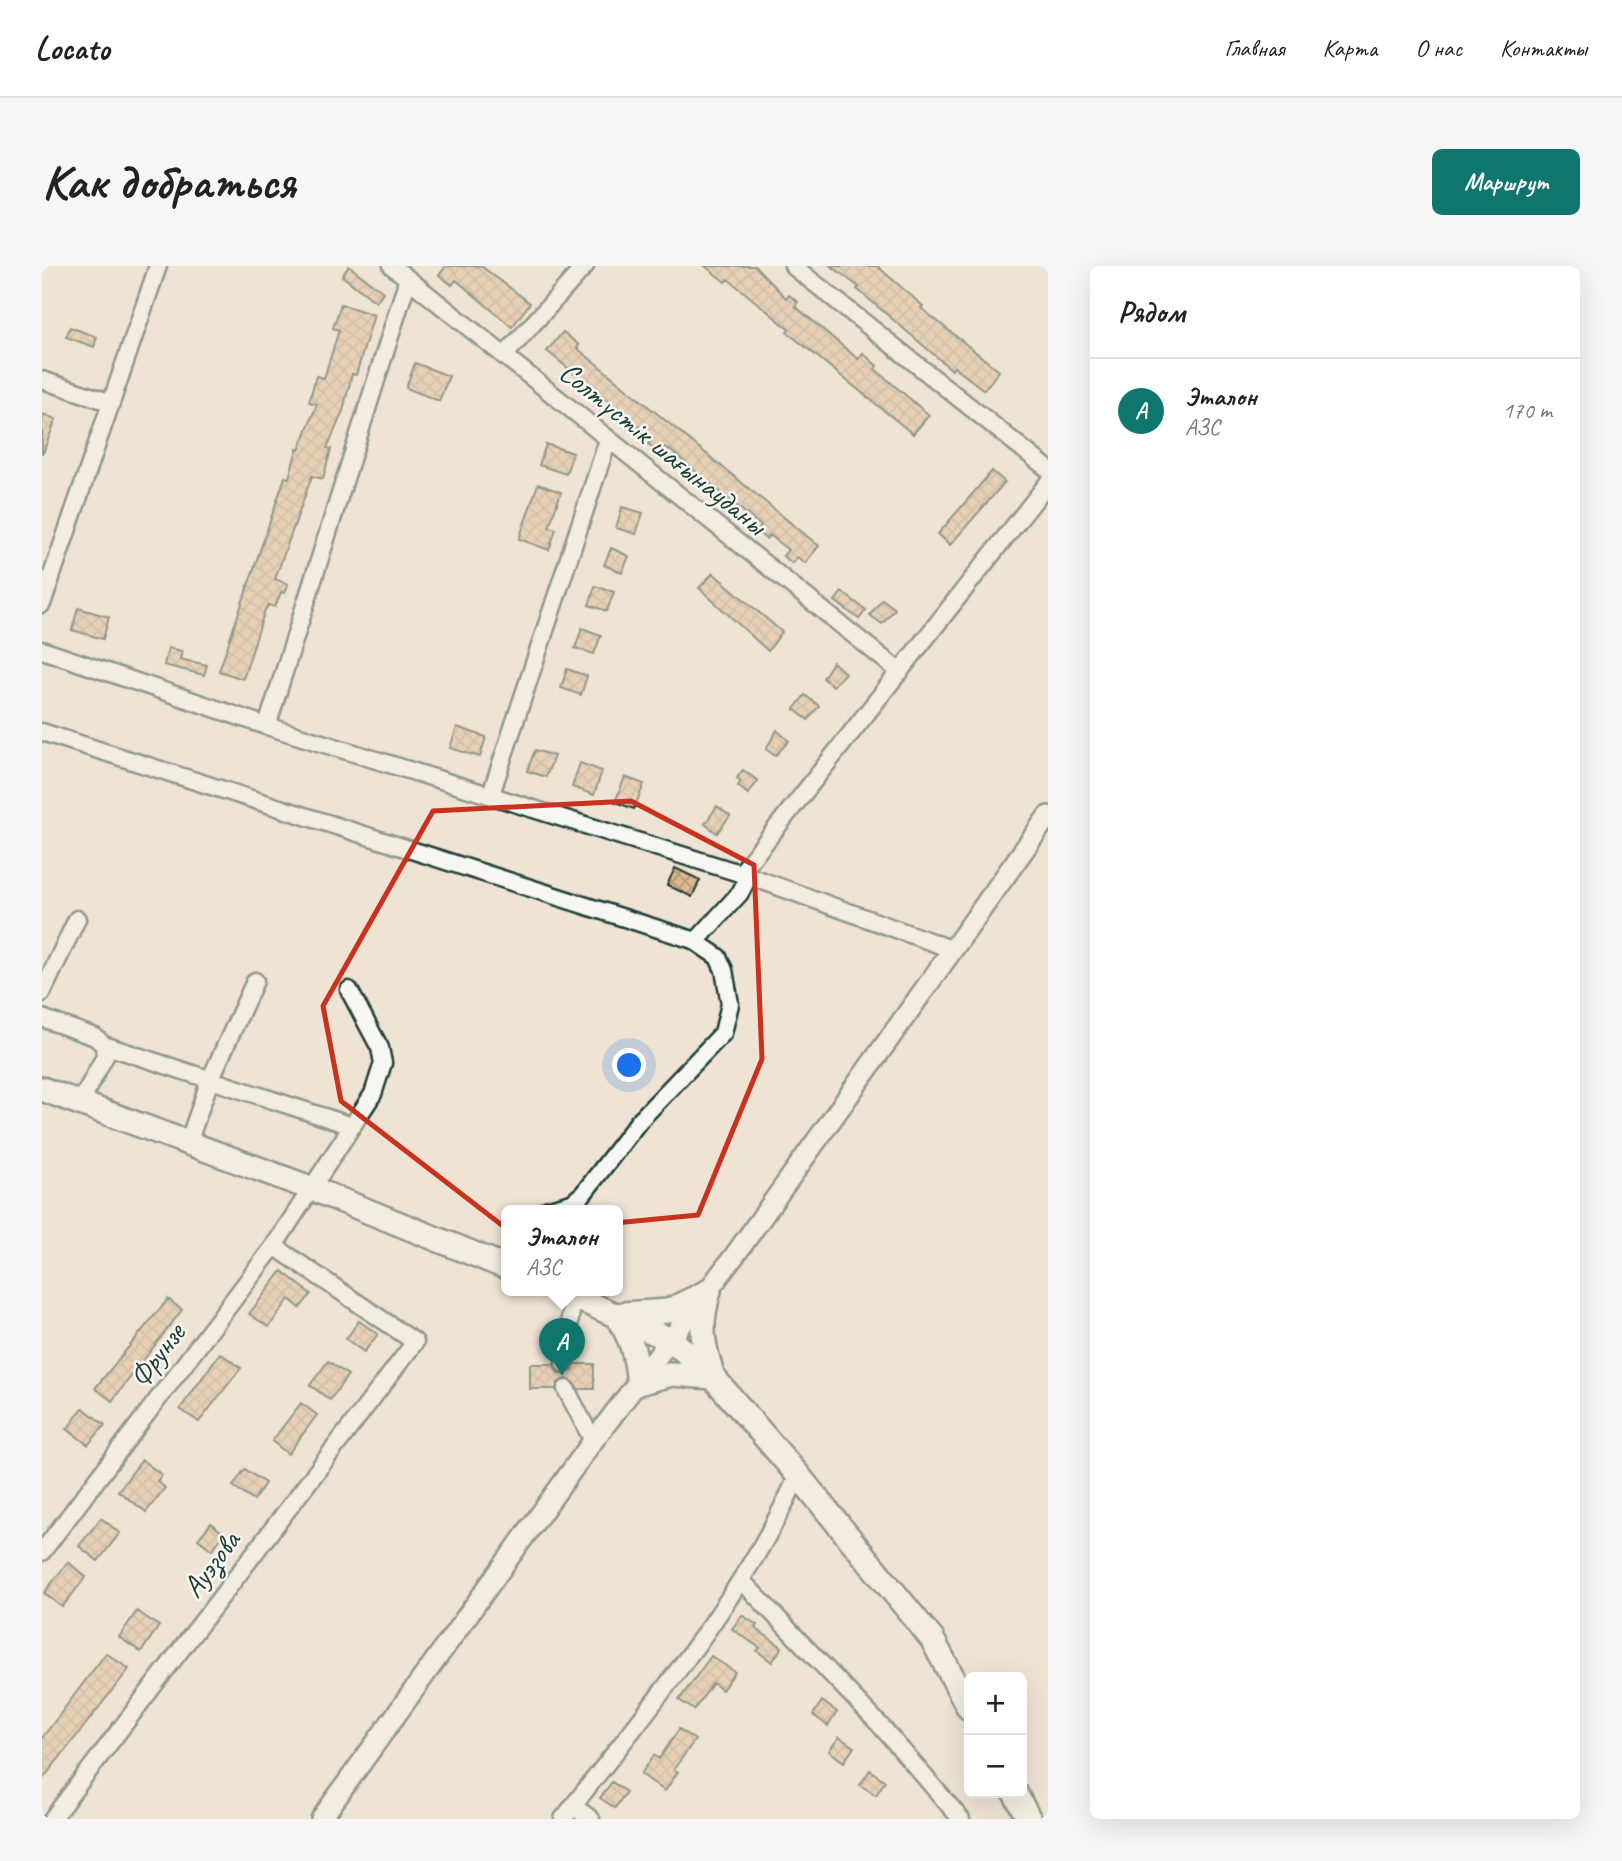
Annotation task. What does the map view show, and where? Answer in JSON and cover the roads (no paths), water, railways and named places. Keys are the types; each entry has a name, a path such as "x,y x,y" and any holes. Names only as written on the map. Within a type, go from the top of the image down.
{"highway":[{"path":"42,1089 501,1260"},
{"path":"614,1314 649,1315 668,1311 709,1291"},
{"path":"709,1291 701,1321 703,1342 713,1377"},
{"path":"573,1296 673,1341 713,1377 798,1475 932,1639 964,1699"},
{"path":"614,1314 628,1332 635,1349 639,1383 672,1374 691,1373 713,1377"},
{"path":"1017,1798 1029,1819"}],"main road":[{"path":"321,1819 593,1441 673,1341 1048,816"}],"street":[{"path":"42,604 109,402 158,266"},
{"name":"Солтүстік шағынауданы","path":"392,266 900,672"},
{"path":"503,356 585,266"},
{"path":"793,266 1048,469"},
{"path":"267,726 408,279"},
{"path":"42,380 109,402"},
{"path":"491,794 608,440"},
{"path":"693,940 706,930 740,893 745,875 1048,483"},
{"path":"42,650 267,726 745,875 951,949"},
{"path":"42,732 693,940 718,957 724,970 730,1004 723,1032 639,1121 583,1194 565,1205"},
{"path":"42,993 77,919"},
{"path":"188,1143 210,1080 255,981"},
{"name":"Фрунзе","path":"42,1552 274,1246 373,1094 383,1063 380,1048 349,990"},
{"path":"42,1018 95,1037 104,1045 352,1126"},
{"path":"80,1103 105,1056 104,1045"},
{"name":"Ауэзова","path":"52,1819 415,1342 274,1246"},
{"path":"564,1364 566,1296"},
{"path":"566,1389 593,1441"},
{"path":"591,1819 568,1812 742,1581 778,1520 798,1475"},
{"path":"742,1581 880,1725 961,1819"}],"place":[{"name":"Эталон","path":"562,1376"}]}
